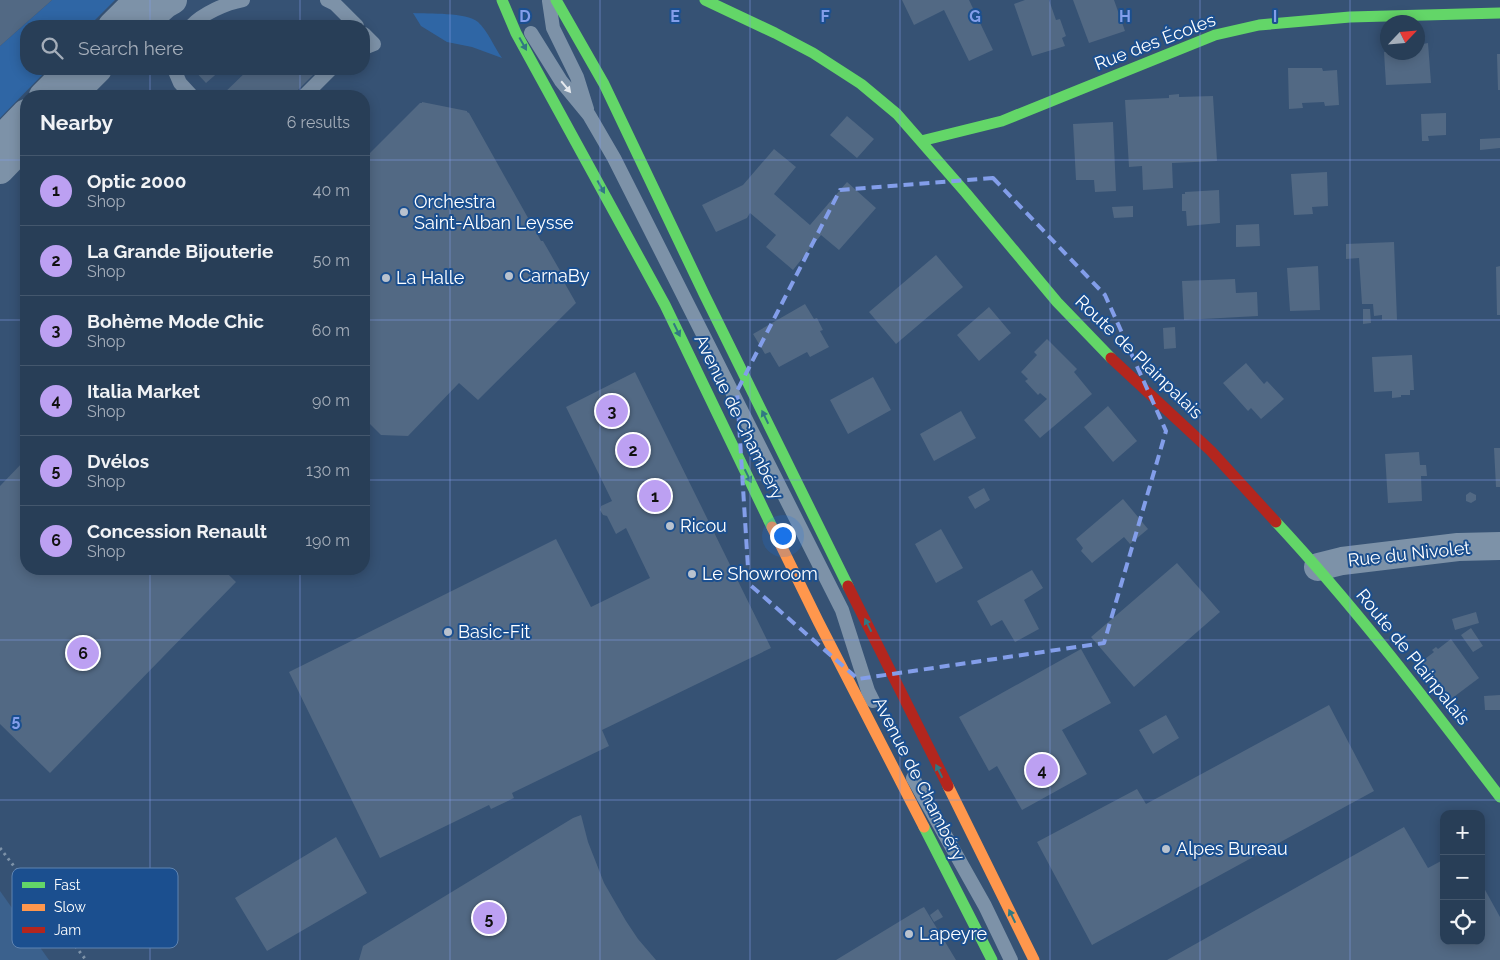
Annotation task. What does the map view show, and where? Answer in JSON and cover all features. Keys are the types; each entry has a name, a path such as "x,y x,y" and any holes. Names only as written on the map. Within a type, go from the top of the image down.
{"main road":[{"name":"Avenue de Chambéry","path":"502,0 516,33 665,305 816,617 992,960"},
{"name":"Avenue de Chambéry","path":"556,0 604,84 714,314 1034,960"},
{"name":"Route de Plainpalais","path":"706,0 806,49 861,84 897,114 921,140 1056,302 1123,370 1211,451 1318,567 1408,676 1500,797"},
{"name":"Rue des Écoles","path":"921,140 1002,121 1215,35 1260,25 1349,9 1500,13"}],"street":[{"path":"118,20 138,0"},
{"path":"131,20 142,0"},
{"path":"148,20 173,0"},
{"path":"49,90 64,75"},
{"path":"78,90 92,75"},
{"path":"0,140 20,119"},
{"path":"0,170 20,149"},
{"name":"Rue du Nivolet","path":"1318,567 1342,561 1458,547 1500,546"}],"lane":[{"path":"200,20 207,14 236,1 243,0"},
{"path":"327,0 335,4 351,20"},
{"path":"514,0 526,26 561,82 589,115 614,158 842,610 872,700 985,906 1011,960"},
{"path":"548,0 553,28 577,76 589,115"},
{"path":"177,75 180,83 186,90"},
{"path":"310,90 325,75"}],"path":[{"path":"0,848 15,868"},
{"path":"77,948 86,960"}],"highlighted area":[{"path":"993,178 1105,295 1166,431 1104,643 858,679 749,584 737,391 840,190"}],"shaded area":[{"path":"52,0 115,0 95,20 29,20"},
{"path":"413,13 456,15 478,22 502,58 472,47 447,42 421,26"},
{"path":"20,28 20,75 42,75 27,90 20,90 20,98 0,118 0,46"},
{"path":"0,891 12,908 12,948 40,948 49,960 0,960"}],"building":[{"path":"0,0 52,0 29,20 20,20 20,28 0,46"},
{"path":"902,0 969,0 993,50 969,61 944,10 914,25"},
{"path":"1025,0 1049,0 1056,20 1060,19 1066,36 1062,38 1065,46 1032,56 1014,4"},
{"path":"1073,0 1114,0 1125,31 1089,43"},
{"path":"1428,43 1431,83 1386,85 1384,60 1425,60 1425,44"},
{"path":"1497,54 1500,54 1500,90 1498,90"},
{"path":"1288,68 1322,68 1323,71 1337,70 1339,105 1325,106 1324,102 1302,103 1303,108 1289,109"},
{"path":"199,75 215,75 206,83"},
{"path":"243,75 313,75 298,90 227,90"},
{"path":"1179,94 1179,97 1213,96 1217,161 1172,163 1173,188 1143,190 1142,166 1129,167 1125,100 1169,98 1169,95"},
{"path":"422,103 467,111 469,113 541,241 543,241 566,281 564,282 576,303 478,400 459,383 408,436 381,435 370,424 370,153"},
{"path":"1446,113 1446,135 1428,136 1429,141 1422,141 1421,114"},
{"path":"847,116 874,139 857,158 830,135"},
{"path":"1113,122 1116,191 1095,192 1094,180 1076,180 1073,124"},
{"path":"1500,138 1500,148 1480,150 1480,139"},
{"path":"774,149 796,167 774,194 810,225 847,182 876,208 839,250 821,235 793,270 766,247 776,235 750,213 747,218 716,232 702,205 743,185"},
{"path":"1327,172 1328,206 1312,207 1313,214 1294,215 1291,174"},
{"path":"1219,190 1220,223 1187,226 1186,211 1182,211 1182,194 1185,194 1185,192"},
{"path":"1133,206 1133,217 1114,218 1112,207"},
{"path":"1259,224 1260,246 1236,247 1236,225"},
{"path":"1394,242 1397,320 1382,320 1382,315 1374,316 1373,304 1362,304 1359,258 1346,259 1346,244"},
{"path":"936,255 963,287 896,344 869,312"},
{"path":"1318,266 1320,310 1290,311 1287,268"},
{"path":"1500,266 1500,315 1497,315 1496,267"},
{"path":"1235,279 1236,293 1257,292 1258,316 1184,320 1182,281"},
{"path":"805,304 814,319 817,318 823,330 820,331 829,347 810,357 807,352 779,367 770,352 765,354 753,334"},
{"path":"989,307 1011,333 979,361 957,335"},
{"path":"1363,309 1370,309 1371,323 1363,324"},
{"path":"1175,327 1176,348 1164,349 1163,328"},
{"path":"1047,339 1077,369 1074,372 1092,394 1040,438 1024,420 1047,399 1040,393 1038,395 1025,381 1028,379 1021,372 1037,355 1034,352"},
{"path":"1412,355 1414,390 1410,390 1410,395 1392,398 1392,391 1374,392 1372,357"},
{"path":"1246,363 1264,384 1267,381 1284,399 1261,419 1251,408 1248,411 1223,383"},
{"path":"635,372 771,648 602,730 609,746 512,793 514,798 491,809 489,805 380,858 289,672 556,539 591,607 650,578 626,528 616,534 607,516 603,515 600,510 601,506 612,501 566,407"},
{"path":"873,377 891,410 848,434 830,400"},
{"path":"1108,406 1137,441 1113,462 1084,427"},
{"path":"961,411 976,438 934,461 920,434"},
{"path":"1494,448 1500,448 1500,487 1496,487"},
{"path":"1419,452 1420,465 1426,465 1427,476 1421,476 1422,501 1388,503 1385,454"},
{"path":"20,465 20,575 229,575 236,582 50,773 0,724 0,486"},
{"path":"984,488 990,500 975,509 968,497"},
{"path":"1470,492 1476,495 1476,500 1471,503 1466,501 1466,495"},
{"path":"1123,499 1148,529 1130,544 1124,537 1092,563 1081,551 1083,548 1076,539"},
{"path":"941,529 963,568 936,583 915,544"},
{"path":"1177,563 1220,612 1134,687 1091,637"},
{"path":"1032,570 1043,588 1024,600 1039,629 1015,642 1002,620 991,626 977,601"},
{"path":"1476,612 1479,623 1455,630 1452,619"},
{"path":"1471,628 1483,646 1473,652 1461,635"},
{"path":"1451,639 1479,678 1451,699 1421,662 1434,652 1432,650 1436,647 1438,649"},
{"path":"1081,649 1111,703 1062,730 1087,774 1022,810 997,766 989,771 959,717"},
{"path":"1500,695 1500,710 1485,710 1484,696"},
{"path":"1329,705 1374,791 1092,945 1037,842 1137,789 1146,804"},
{"path":"1166,715 1179,738 1153,754 1139,730"},
{"path":"581,815 588,842 604,883 638,939 656,960 359,960 363,946 573,818"},
{"path":"1404,827 1428,868 1440,862 1440,945 1485,945 1485,890 1500,917 1500,960 1167,960"},
{"path":"336,837 367,893 267,951 235,898"},
{"name":"Lapeyre","path":"924,907 956,960 836,960 920,909"},
{"path":"938,909 943,917 934,922 930,915"}],"traffic: fast":[{"path":"502,0 516,33 665,305 772,527"},
{"path":"556,0 604,84 705,296 848,586"},
{"path":"705,0 813,53 861,84 897,114 1057,302 1111,358"},
{"path":"921,141 1002,121 1215,35 1259,25 1350,17 1500,13"},
{"path":"1276,522 1363,622 1500,797"},
{"path":"924,827 992,960"}],"traffic: slow":[{"path":"772,527 924,827"},
{"path":"948,786 1034,960"}],"traffic: jam":[{"path":"1111,358 1211,451 1276,522"},
{"path":"848,586 948,786"}],"place":[{"name":"Orchestra Saint-Alban Leysse","path":"404,212"},
{"name":"CarnaBy","path":"509,276"},
{"name":"La Halle","path":"386,278"},
{"name":"Bohème Mode Chic","path":"612,411"},
{"name":"La Grande Bijouterie","path":"633,450"},
{"name":"Optic 2000","path":"655,496"},
{"name":"Ricou","path":"670,526"},
{"name":"Le Showroom","path":"692,574"},
{"name":"Basic-Fit","path":"448,632"},
{"name":"Concession Renault","path":"83,653"},
{"name":"Italia Market","path":"1042,770"},
{"name":"Alpes Bureau","path":"1166,849"},
{"name":"Dvélos","path":"489,918"},
{"name":"Lapeyre","path":"909,934"}]}
